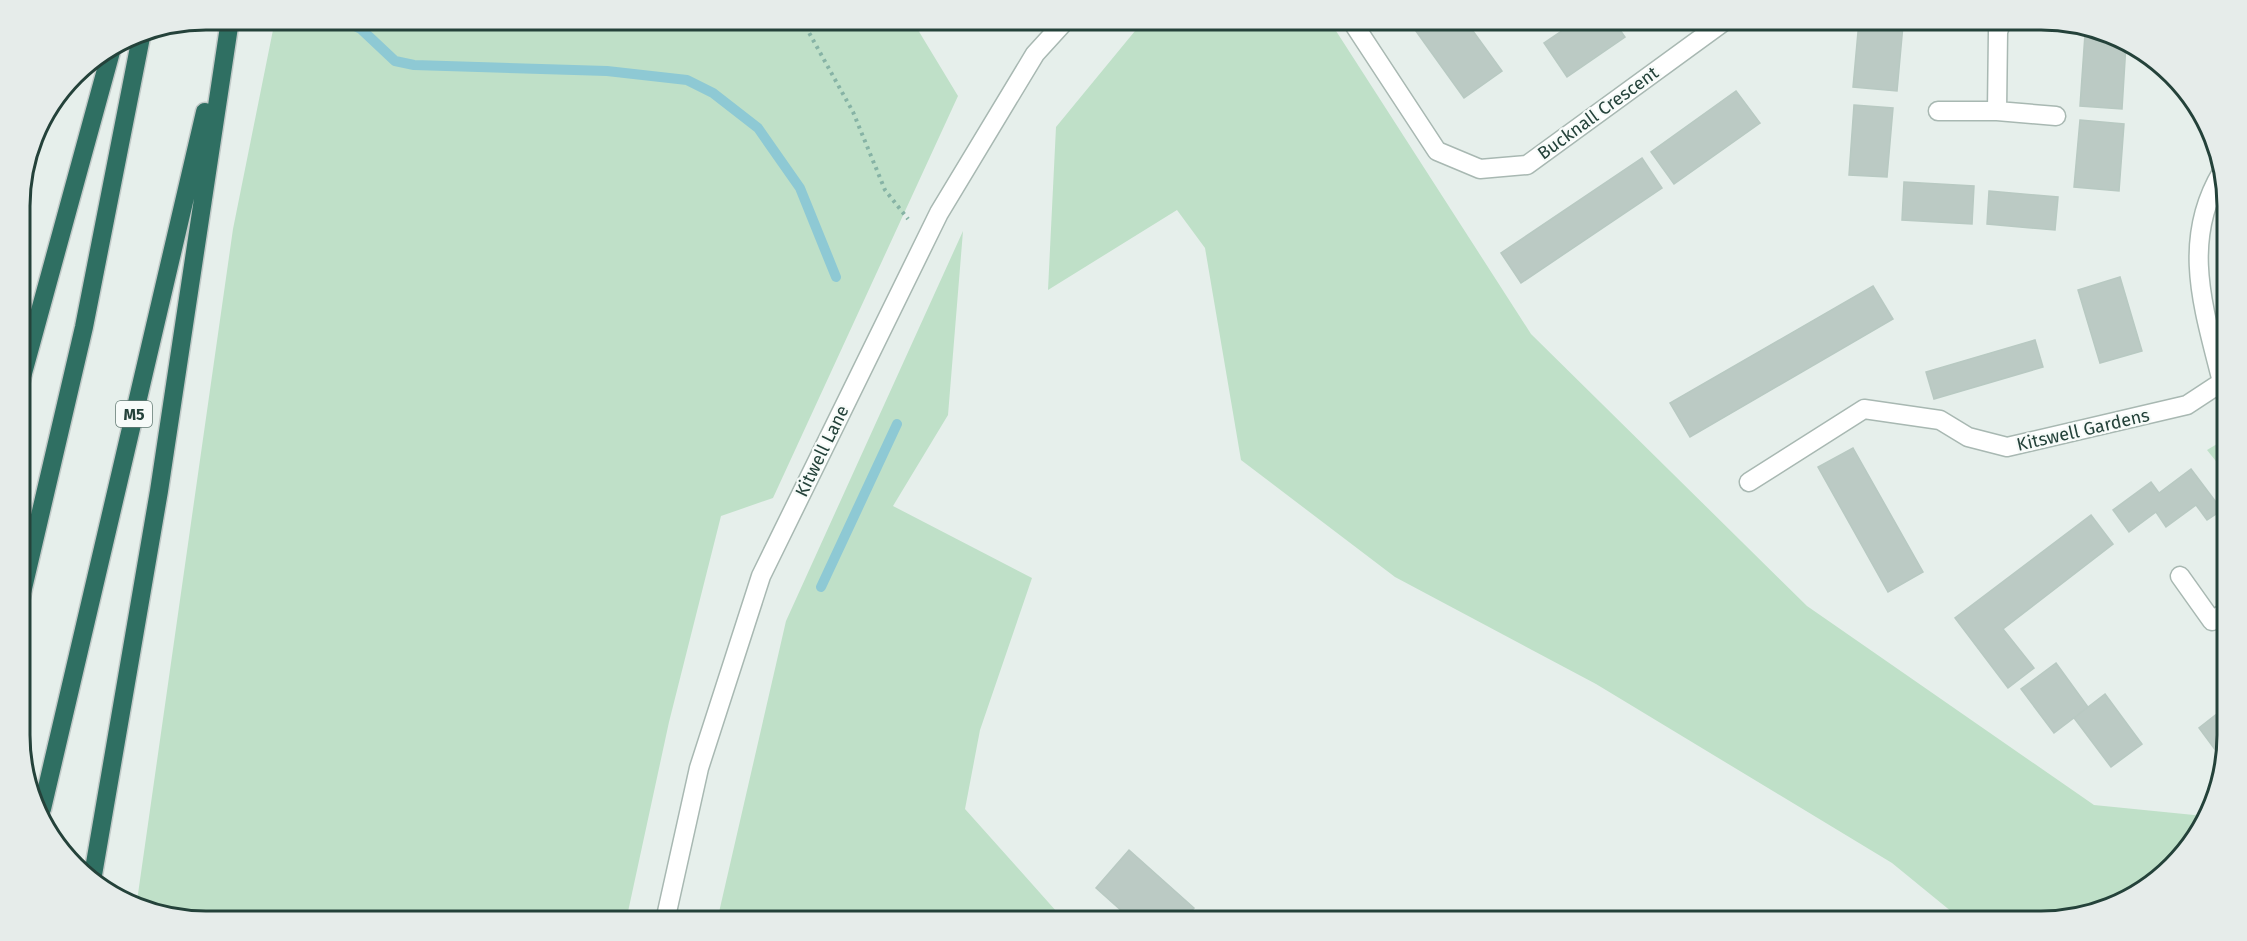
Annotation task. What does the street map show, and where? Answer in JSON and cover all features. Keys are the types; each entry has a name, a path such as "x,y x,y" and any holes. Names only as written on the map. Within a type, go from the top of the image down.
{"highway":[{"name":"M5","path":"43,803 227,30"},
{"path":"94,870 159,491 228,30"},
{"path":"30,558 84,327 140,43"},
{"path":"30,347 109,59"}],"street":[{"name":"Kitwell Lane","path":"667,911 699,768 761,576 939,213 1035,54 1057,30"},
{"name":"Bucknall Crescent","path":"1358,30 1437,152 1480,169 1527,165 1712,30"},
{"path":"1997,111 1998,30"},
{"path":"1938,111 1997,111 2056,116"},
{"name":"Kitswell Gardens","path":"2215,184 2211,191 2198,243 2199,287 2217,357"},
{"name":"Kitswell Gardens","path":"1749,482 1864,409 1940,420 1968,437 2007,447 2187,405 2217,388"},
{"path":"2180,576 2212,621 2217,618"}],"path":[{"path":"808,30 853,112 885,190 926,240"}],"green space":[{"path":"273,30 918,30 958,96 773,498 721,516 669,722 628,911 195,911 172,908 138,897 233,229"},
{"path":"1136,30 1335,30 1531,334 1807,606 2094,805 2198,814 2187,833 2157,867 2139,881 2097,902 2052,911 1951,911 1892,863 1596,684 1395,577 1241,460 1205,248 1177,210 1048,290 1056,127"},
{"path":"963,231 948,415 893,506 1032,578 980,730 965,809 1056,911 719,911 786,621"},
{"path":"2217,444 2217,462 2207,450"}],"building":[{"path":"1415,30 1472,30 1502,71 1464,98"},
{"path":"1563,30 1620,30 1625,37 1567,77 1544,43"},
{"path":"1858,30 1903,30 1897,91 1853,87"},
{"path":"2085,36 2108,43 2125,52 2122,109 2080,106"},
{"path":"1736,91 1760,123 1674,184 1651,152"},
{"path":"1854,105 1893,108 1887,177 1849,175"},
{"path":"2080,120 2124,124 2119,191 2074,187"},
{"path":"1642,158 1662,188 1521,283 1501,253"},
{"path":"1904,182 1974,186 1972,224 1902,220"},
{"path":"1989,191 2058,197 2055,230 1987,224"},
{"path":"2120,277 2142,351 2100,363 2078,290"},
{"path":"1873,286 1893,319 1690,437 1670,403"},
{"path":"2035,340 2043,367 1934,399 1926,372"},
{"path":"1853,448 1923,572 1888,592 1818,467"},
{"path":"2191,469 2217,503 2217,513 2207,520 2196,505 2166,527 2156,512 2129,532 2113,510 2151,482 2159,493"},
{"path":"2091,515 2113,544 2003,629 2034,668 2008,688 1955,618"},
{"path":"2056,663 2088,707 2054,733 2021,689"},
{"path":"2105,694 2142,744 2111,767 2074,718"},
{"path":"2217,714 2216,750 2199,728"},
{"path":"1129,850 1194,908 1191,911 1122,911 1096,888"}],"waterway":[{"path":"362,30 395,61 414,65 607,71 687,80 713,93 758,128 800,188 836,277"},
{"path":"821,587 897,424"}]}
